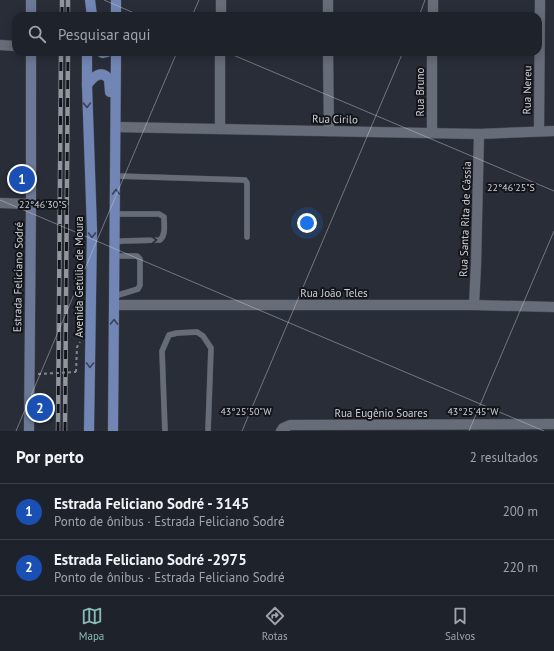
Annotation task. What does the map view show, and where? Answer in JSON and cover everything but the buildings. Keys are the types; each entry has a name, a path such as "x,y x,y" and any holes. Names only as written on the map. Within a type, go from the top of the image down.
{"main road":[{"path":"31,0 31,12"},
{"path":"88,12 89,0"},
{"path":"89,0 91,12"},
{"path":"116,0 116,12"},
{"name":"Estrada Feliciano Sodré","path":"29,431 31,56"},
{"name":"Avenida Getúlio de Moura","path":"87,56 92,230 89,431"},
{"path":"113,431 116,214 116,56"},
{"path":"87,85 91,78 98,74 106,76 109,80 111,121 116,128"}],"street":[{"path":"221,0 221,12"},
{"path":"328,0 328,12"},
{"path":"433,0 433,12"},
{"name":"Rua Nereu","path":"540,0 540,12"},
{"path":"0,46 12,46"},
{"path":"220,56 220,129"},
{"path":"328,56 329,131"},
{"name":"Rua Bruno","path":"432,56 432,133"},
{"name":"Rua Nereu","path":"539,131 540,56"},
{"name":"Rua Cirilo","path":"116,128 479,134 539,131 554,132"},
{"name":"Rua Santa Rita de Cássia","path":"474,305 479,134"},
{"path":"0,203 31,204"},
{"name":"Rua João Teles","path":"115,301 554,306"},
{"name":"Rua Eugênio Soares","path":"281,431 283,428 290,425 469,428 554,424"}],"lane":[{"path":"116,176 245,180 247,182 247,237"},
{"path":"115,242 160,240 163,238 164,234 164,217 159,214 116,214"},
{"path":"115,256 137,256 140,258 140,285 138,289 115,301"},
{"path":"165,431 162,351 169,335 177,332 197,332 203,336 211,348 208,431"}],"path":[{"path":"38,374 76,372 77,347"}],"railway":[{"path":"62,0 62,12"},
{"path":"68,0 68,12"},
{"path":"58,431 61,56"},
{"path":"65,431 68,56"}],"place":[{"name":"Estrada Feliciano Sodré - 3145","path":"22,179"},
{"name":"Estrada Feliciano Sodré -2975","path":"40,408"}]}
